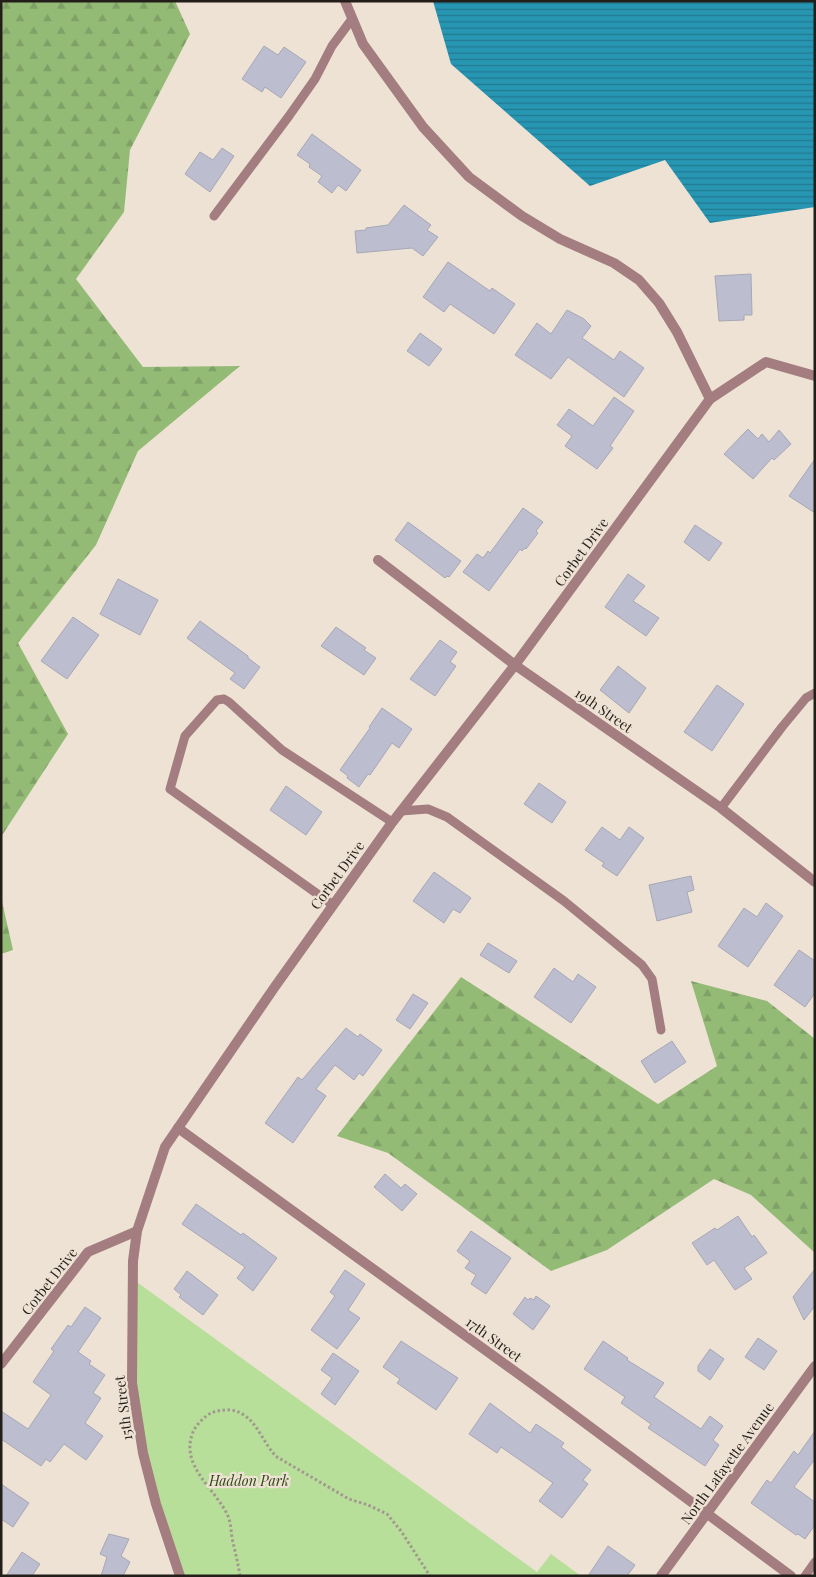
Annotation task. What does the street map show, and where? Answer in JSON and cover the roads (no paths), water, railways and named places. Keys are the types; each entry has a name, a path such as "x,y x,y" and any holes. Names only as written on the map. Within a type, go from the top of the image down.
{"street":[{"path":"345,1 363,44 423,127 468,177 560,239 614,263 639,280 659,303 668,318 710,399 766,362 815,376"},
{"name":"Corbet Drive","path":"2,1362 88,1252 137,1231 165,1147 274,988 392,822 515,665 710,399"},
{"name":"19th Street","path":"378,560 515,665 721,808 815,882"},
{"name":"17th Street","path":"178,1128 542,1390 791,1576"},
{"name":"15th Street","path":"137,1231 133,1261 132,1382 143,1454 156,1504 180,1576"},
{"name":"North Lafayette Avenue","path":"661,1576 815,1366"}],"lane":[{"path":"214,216 290,116 315,79 332,46 352,19"},
{"path":"721,808 782,727 806,698 815,693"},
{"path":"333,905 170,789 185,736 217,700 229,702 282,750 392,822"},
{"path":"401,811 428,809 447,816 564,901 642,966 652,979 661,1030"},
{"path":"805,1576 815,1562"}],"water":[{"path":"433,1 815,1 815,207 710,223 665,160 590,186 451,64"}],"park label":[{"name":"Haddon Park","path":"249,1480"}]}
